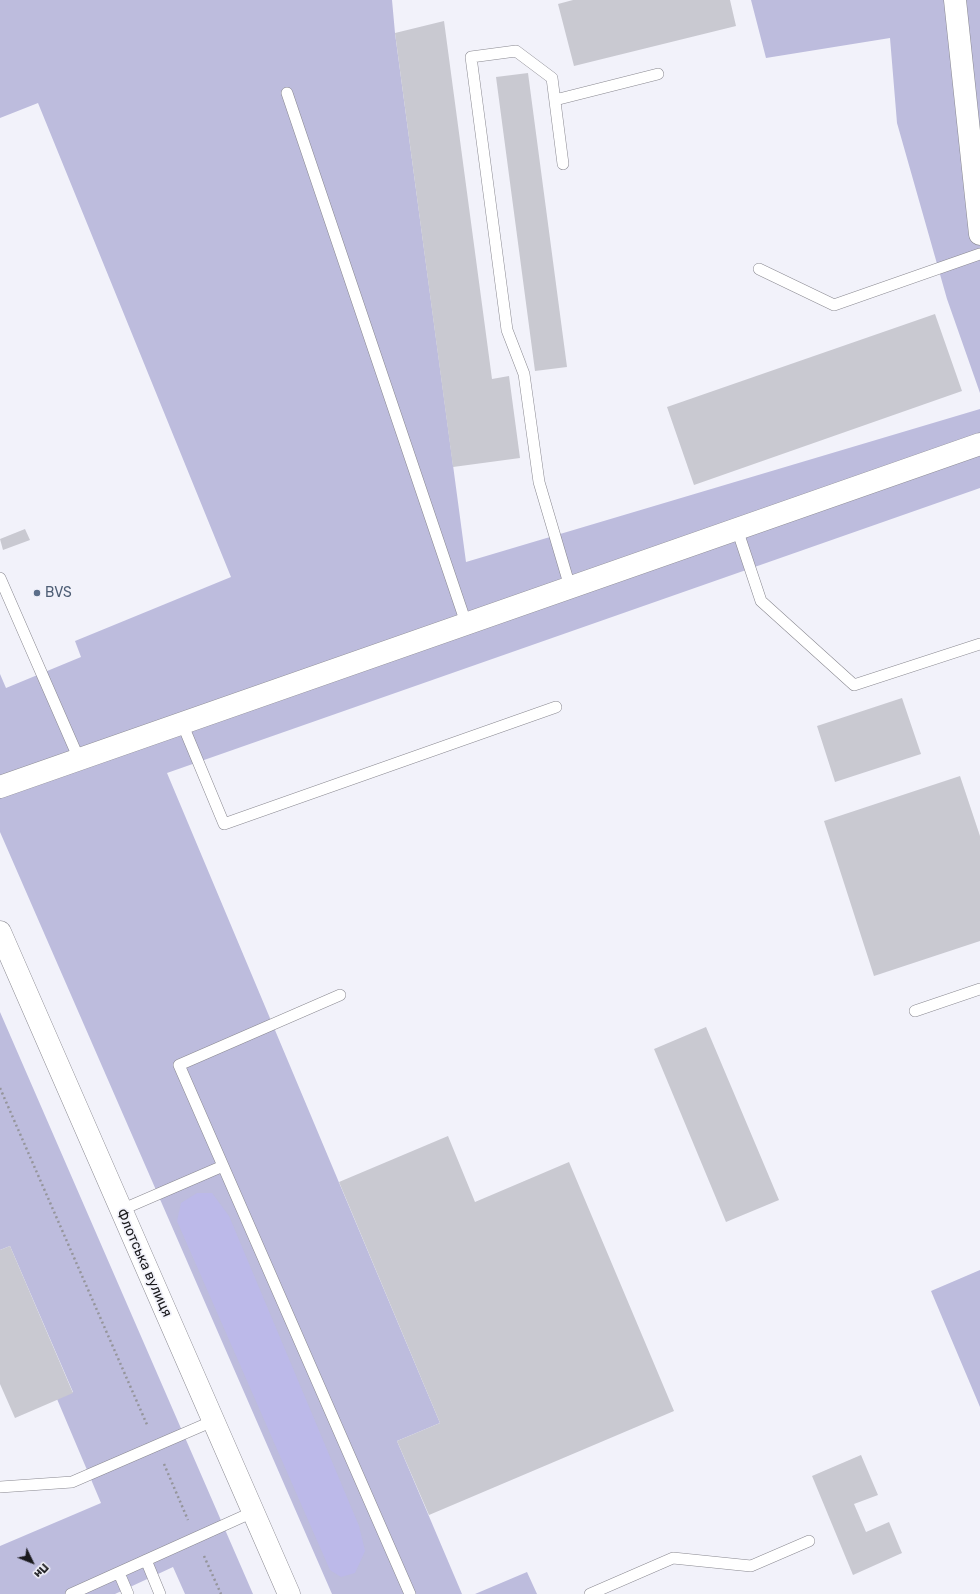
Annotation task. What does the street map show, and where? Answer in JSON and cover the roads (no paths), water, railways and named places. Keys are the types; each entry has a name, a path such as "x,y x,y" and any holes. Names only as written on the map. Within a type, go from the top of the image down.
{"street":[{"path":"955,0 980,234"},
{"path":"0,787 980,444"},
{"name":"Флотська вулиця","path":"0,932 288,1594"}],"lane":[{"path":"563,164 552,78 516,51 471,57 507,330 524,374 539,482 570,587"},
{"path":"555,100 658,74"},
{"path":"287,92 466,623"},
{"path":"759,269 834,305 980,254"},
{"path":"737,529 761,602 854,685 980,644"},
{"path":"0,578 79,759"},
{"path":"182,723 224,824 556,707"},
{"path":"914,1011 980,989"},
{"path":"340,995 179,1065 410,1594"},
{"path":"121,1210 223,1166"},
{"path":"0,1487 72,1482 213,1421"},
{"path":"71,1594 253,1512"},
{"path":"590,1594 673,1558 751,1566 809,1541"},
{"path":"146,1560 160,1594"},
{"path":"118,1573 128,1594"}],"place":[{"name":"BVS","path":"37,593"}]}
